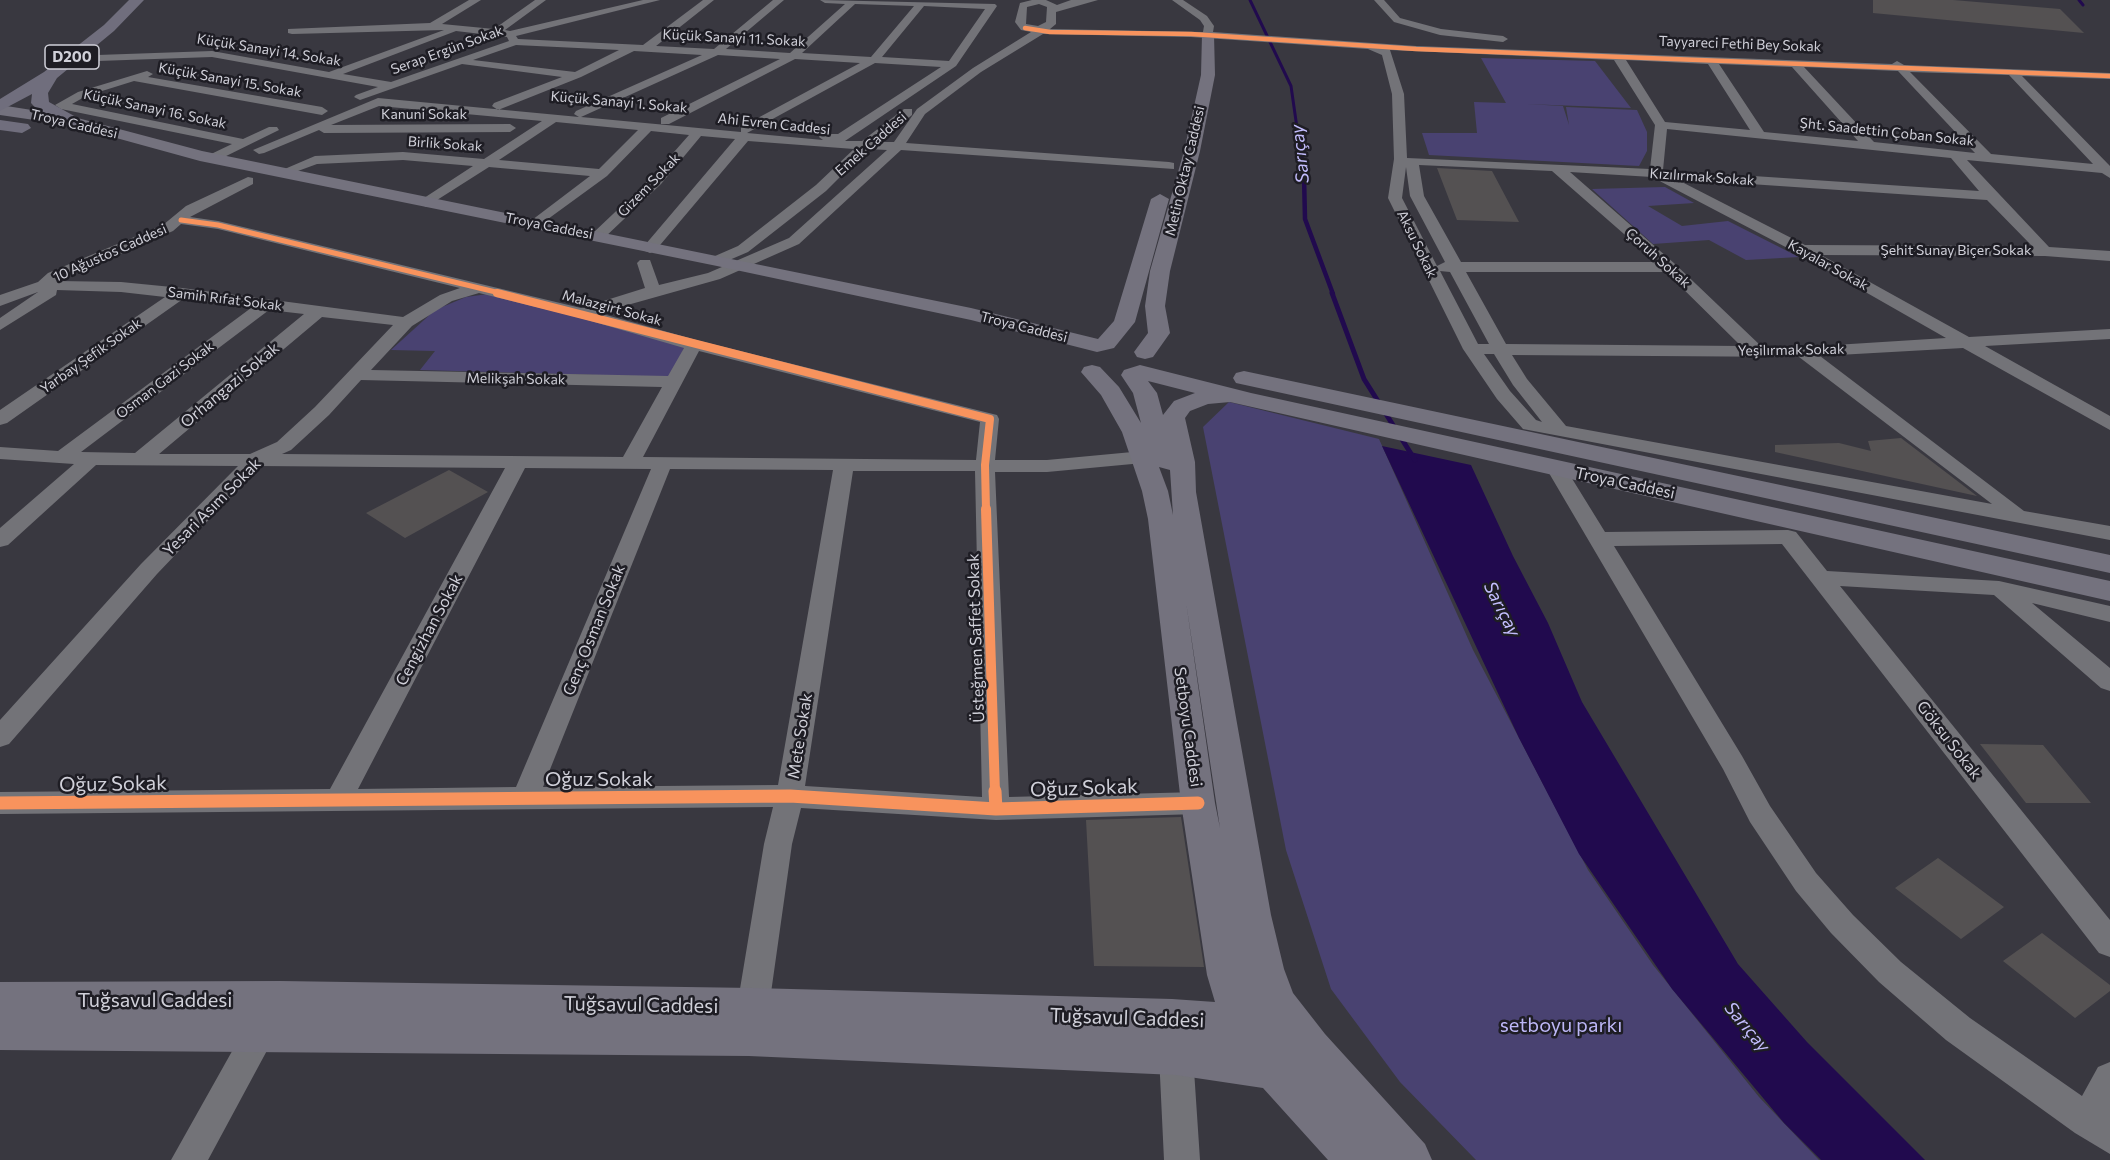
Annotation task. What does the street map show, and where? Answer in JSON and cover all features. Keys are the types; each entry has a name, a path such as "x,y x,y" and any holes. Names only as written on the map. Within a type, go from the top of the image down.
{"highway":[{"name":"D200","path":"0,92 68,49 120,0"},
{"name":"D200","path":"0,108 50,75 109,28 137,0"},
{"path":"50,75 40,93 40,103 48,111 65,113"},
{"path":"0,125 22,128"}],"main road":[{"name":"Metin Oktay Caddesi","path":"1094,355 1124,322 1193,82 1205,32"},
{"name":"Metin Oktay Caddesi","path":"1141,364 1159,333 1155,306 1160,271 1192,151 1200,104 1208,75 1205,32"},
{"name":"Troya Caddesi","path":"0,108 65,113 214,158 287,171 426,203 598,236 647,255"},
{"name":"Troya Caddesi","path":"0,121 46,135"},
{"name":"Troya Caddesi","path":"105,149 248,181 716,268 1094,355"},
{"name":"Troya Caddesi","path":"716,268 739,266 971,314 1094,355"},
{"path":"1141,364 1111,377 1094,355 1132,345 1141,364 1145,393 1155,432 1183,492"},
{"name":"Setboyu Caddesi","path":"1094,355 1143,457 1161,519 1198,802 1227,975 1242,1024 1274,1069 1358,1160"},
{"name":"Troya Caddesi","path":"1141,364 1240,377 2110,591"},
{"name":"Troya Caddesi","path":"1141,364 1251,400 1536,449 2110,564"},
{"path":"1183,492 1182,462 1173,417 1182,406 1206,397 1251,400"},
{"name":"Setboyu Caddesi","path":"1183,492 1252,915 1264,969 1277,1004 1310,1048 1409,1160"},
{"name":"Tuğsavul Caddesi","path":"0,1001 280,1000 753,1007 1172,1018 1242,1024"},
{"path":"1242,1024 1277,1004"},
{"path":"0,1030 749,1036 1176,1055 1274,1069 1310,1048"}],"street":[{"path":"432,27 476,0"},
{"path":"495,33 541,0"},
{"name":"Serap Ergün Sokak","path":"301,119 322,111 373,98 393,86 463,63 512,38 655,0"},
{"path":"645,49 709,0"},
{"path":"580,114 717,52 779,0"},
{"path":"825,0 1000,5"},
{"path":"966,0 1000,5 1022,21 1046,27 1205,32 1370,44"},
{"path":"1023,0 1044,4 1093,0"},
{"path":"1044,4 1063,0"},
{"path":"1178,0 1204,18 1205,32"},
{"path":"1379,0 1397,21 1440,32 1518,40"},
{"path":"665,121 793,56 853,1"},
{"path":"1164,2 1182,12 1205,32"},
{"path":"652,287 647,255 745,133 875,59 921,4"},
{"name":"Emek Caddesi","path":"634,296 716,268 821,188 863,147 920,103 1007,45 1017,34 1022,21 1024,4 1044,4"},
{"path":"1044,4 1046,27"},
{"path":"952,64 1000,5"},
{"name":"Küçük Sanayi 11. Sokak","path":"361,41 292,31 432,27 495,33 512,38 631,49 952,64"},
{"name":"Emek Caddesi","path":"739,266 794,241 898,146 921,112 1008,49 1046,27"},
{"path":"331,74 408,48 455,29"},
{"name":"Tayyareci Fethi Bey Sokak","path":"1370,44 1712,61 2110,74"},
{"name":"Tayyareci Fethi Bey Sokak","path":"1370,44 2110,74"},
{"name":"Aksu Sokak","path":"1370,44 1388,53 1398,94 1401,159 1395,198 1428,267 1472,349 1536,449 1599,539 1733,763 1760,814 1806,882 1842,924 1898,979 1958,1029 2099,1129"},
{"path":"385,45 408,48"},
{"path":"498,106 577,75 631,49"},
{"name":"Küçük Sanayi 14. Sokak","path":"69,59 212,54 393,86"},
{"path":"65,113 82,94 212,54"},
{"path":"1618,57 1661,125 1656,174"},
{"path":"1712,61 1759,134"},
{"path":"463,63 577,75"},
{"name":"Küçük Sanayi 1. Sokak","path":"373,98 498,106 665,121 745,133 841,138 952,64"},
{"path":"1795,64 1869,145"},
{"path":"1899,66 1987,158"},
{"path":"2012,72 2109,172"},
{"path":"2094,75 2110,85"},
{"name":"Küçük Sanayi 15. Sokak","path":"134,78 322,111"},
{"path":"259,150 310,129 373,98"},
{"name":"Ahi Evren Caddesi","path":"373,98 698,132 745,133 863,147 898,146 1169,166"},
{"name":"Küçük Sanayi 16. Sokak","path":"65,113 171,126 242,143"},
{"path":"426,203 553,118"},
{"name":"Şht. Saadettin Çoban Sokak","path":"1661,125 1955,154 2109,172"},
{"path":"537,223 602,173 649,126"},
{"path":"214,158 280,127"},
{"name":"Kanuni Sokak","path":"310,129 537,128"},
{"name":"Gizem Sokak","path":"598,236 656,181 698,132"},
{"path":"1955,154 1991,196 2045,250"},
{"name":"Birlik Sokak","path":"287,171 315,160 403,156 602,173"},
{"name":"Aksu Sokak","path":"1412,161 1417,196 1501,351 1520,381 1559,430"},
{"name":"Kızılırmak Sokak","path":"1412,161 1556,167 1991,196"},
{"name":"Çoruh Sokak","path":"1556,167 1670,267 1756,351"},
{"name":"Kayalar Sokak","path":"1656,174 1802,250 2110,424"},
{"name":"10 Ağustos Caddesi","path":"0,301 44,285 54,276 181,220 191,209 248,181"},
{"name":"Malazgirt Sokak","path":"181,220 218,225 582,313 694,345 990,419 986,465"},
{"path":"778,274 794,241"},
{"path":"582,313 634,296 691,263 747,245"},
{"name":"Şehit Sunay Biçer Sokak","path":"1802,250 2045,250 2104,255"},
{"path":"2104,255 2110,264"},
{"path":"1428,267 1670,267"},
{"name":"Samih Rıfat Sokak","path":"44,285 121,287 182,293 406,322"},
{"path":"0,325 62,285"},
{"name":"Yesari Asım Sokak","path":"0,737 149,569 256,459 284,446 358,375 406,322 447,298 477,289"},
{"name":"Yarbay Şefik Sokak","path":"0,419 182,293"},
{"name":"Osman Gazi Sokak","path":"62,457 268,303"},
{"name":"Orhangazi Sokak","path":"140,459 320,310"},
{"name":"Yeşilırmak Sokak","path":"1472,349 1803,352 2110,334"},
{"path":"630,463 694,345"},
{"path":"1803,352 2019,514"},
{"name":"Melikşah Sokak","path":"358,375 673,382"},
{"path":"1536,449 1559,430 2019,514 2110,533"},
{"path":"0,453 91,459 1047,466 1143,457"},
{"path":"0,540 91,459"},
{"name":"Cengizhan Sokak","path":"339,799 519,461"},
{"name":"Genç Osman Sokak","path":"525,798 663,463"},
{"name":"Mete Sokak","path":"753,1007 778,844 790,796 844,464"},
{"name":"Üsteğmen Saffet Sokak","path":"986,465 996,809"},
{"name":"Göksu Sokak","path":"1599,539 1788,537 2110,943"},
{"path":"1820,578 1999,588 2110,615"},
{"path":"1999,588 2110,682"},
{"name":"Oğuz Sokak","path":"0,803 790,796 996,809 1198,802"},
{"path":"189,1160 261,1032"},
{"path":"1176,1055 1182,1160"},
{"path":"2099,1129 2110,1079"}],"green space":[{"path":"1481,58 1595,61 1631,108 1526,104 1563,106 1569,125 1566,107 1637,110 1647,132 1647,151 1639,166 1429,155 1422,133 1477,133 1474,102 1506,103"},
{"path":"1665,187 1694,203 1648,206 1682,226 1728,221 1799,257 1746,260 1709,240 1653,244 1592,189"},
{"path":"488,294 685,346 670,377 420,370 435,351 391,350 435,310 466,297"},
{"name":"setboyu parkı","path":"1229,402 1379,439 1473,650 1588,870 1653,965 1759,1097 1819,1160 1476,1160 1400,1082 1331,989 1286,850 1203,427"}],"water":[{"path":"1382,446 1471,465 1513,556 1548,623 1582,702 1738,964 1807,1042 1925,1160 1821,1160 1784,1123 1672,989 1579,854 1519,738"}],"building":[{"path":"1873,0 1953,0 2060,9 2084,33 1873,13"},
{"path":"1437,168 1492,171 1519,222 1457,220"},
{"path":"1901,438 1977,496 1775,452 1775,445 1839,443 1871,451 1868,441"},
{"path":"449,470 488,492 405,538 366,513"},
{"path":"1980,744 2043,745 2091,803 2026,803"},
{"path":"1181,817 1204,967 1094,966 1086,820"},
{"path":"1938,858 2004,907 1961,939 1895,888"},
{"path":"2042,933 2110,985 2110,991 2075,1018 2003,961"}],"waterway":[{"name":"Sarıçay","path":"1250,0 1291,86 1297,128"},
{"path":"2079,0 2083,5"},
{"name":"Sarıçay","path":"1297,127 1304,176 1305,219 1333,294"},
{"name":"Sarıçay","path":"1332,293 1364,379 1415,460"}],"cycle path":[{"path":"1025,28 1050,32 1191,34 1416,49 2110,76"},
{"path":"181,220 218,225 582,313 694,345 990,419 985,465 996,809"},
{"path":"0,803 790,796 996,809 1198,803"}]}
